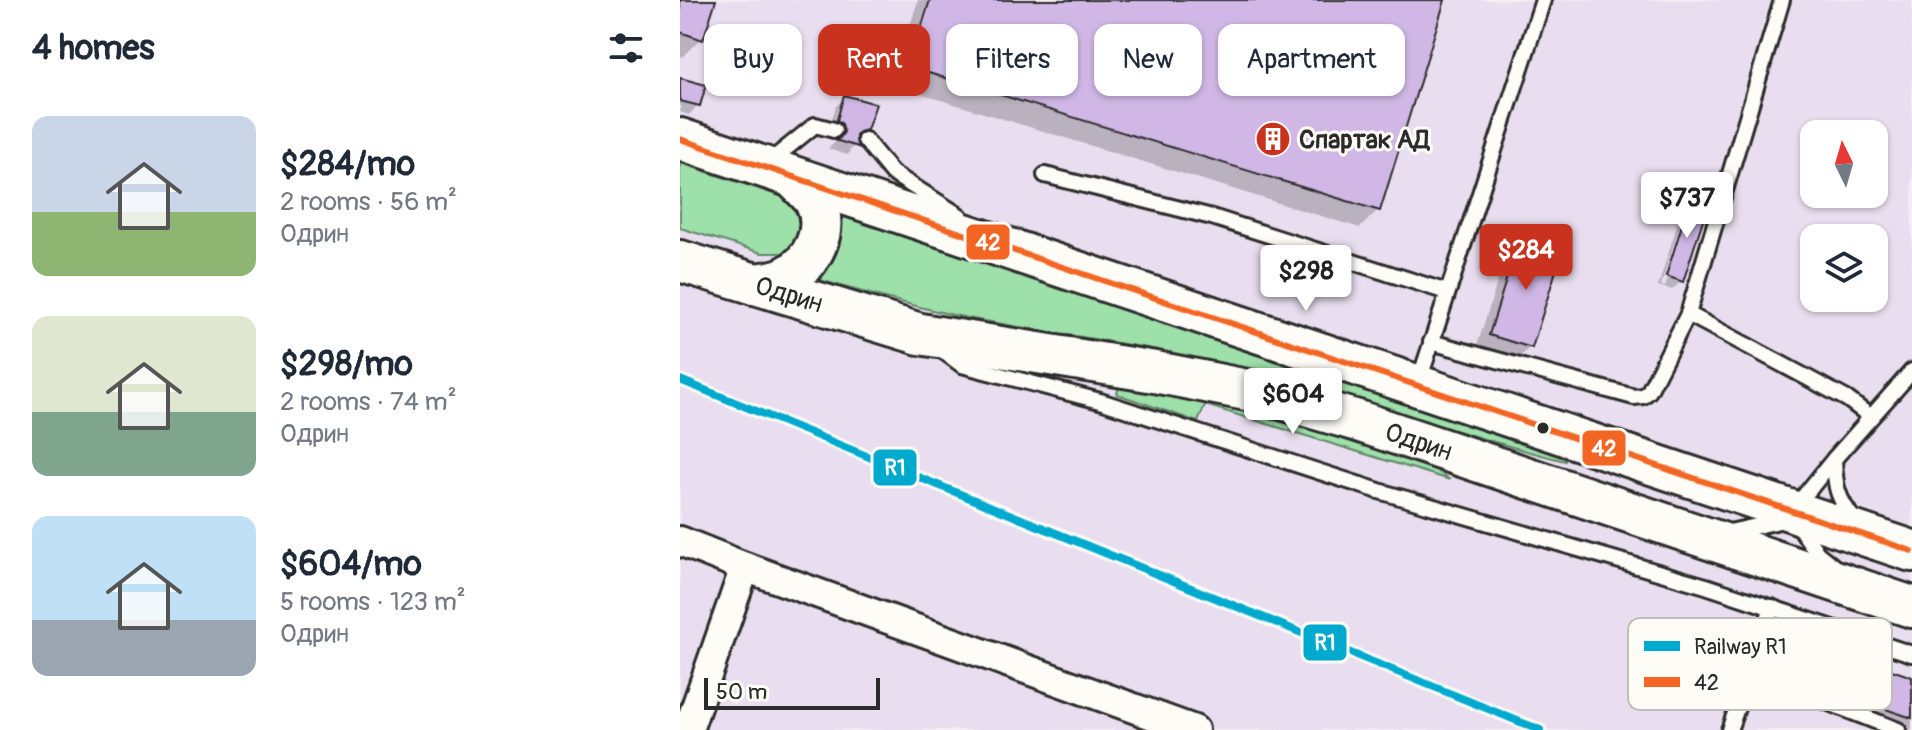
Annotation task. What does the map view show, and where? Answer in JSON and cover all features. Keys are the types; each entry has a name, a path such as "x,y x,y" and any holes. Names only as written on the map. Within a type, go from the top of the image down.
{"main road":[{"name":"Одрин","path":"680,139 1912,551"},
{"path":"754,284 782,279 802,268 817,244 820,220 815,201 779,172"},
{"name":"Одрин","path":"680,261 920,334 1155,372 1257,392 1358,421 1912,607"}],"street":[{"path":"680,541 1194,730"},
{"path":"688,730 745,567"}],"lane":[{"path":"1417,385 1543,0"},
{"path":"1431,342 1634,397 1643,396 1649,391 1688,314 1782,0"},
{"path":"779,172 815,125 834,130"},
{"path":"865,140 892,173 1007,246"},
{"path":"1045,175 1212,217 1447,292"},
{"path":"1688,314 1847,399 1871,417"},
{"path":"920,334 962,365 1100,401 1379,491 1805,618"},
{"path":"1702,537 1775,522 1791,512 1912,371"},
{"path":"1834,459 1835,488 1842,505 1868,536"},
{"path":"1791,512 1817,553 1861,590"},
{"path":"1768,618 1772,607"},
{"path":"1892,647 1912,654"},
{"path":"1729,730 1736,710"},
{"path":"1847,710 1898,730"}],"shaded area":[{"path":"680,0 1912,0 1912,730 680,730"}],"green space":[{"path":"680,163 789,199 801,212 802,232 791,248 782,253 762,253 680,228"},
{"path":"842,214 1566,457 1565,461 1214,361 968,318 820,280 838,249"},
{"path":"1119,386 1283,418 1428,464 1450,480 1205,405 1198,422 1117,394"}],"building":[{"path":"680,0 716,0 708,24 704,24 703,40 680,32"},
{"path":"930,0 1445,0 1380,211 1004,96 1078,96 1078,24 946,24 946,78 930,73 930,24 922,24"},
{"path":"680,78 704,84 700,106 680,101"},
{"path":"844,96 876,104 867,130 856,136 858,147 835,140 844,132 837,120"},
{"path":"1690,199 1708,204 1683,282 1666,276"},
{"path":"1520,235 1563,248 1532,348 1489,335"},
{"path":"1892,670 1912,677 1912,718 1888,710 1892,710"}],"railway":[{"path":"680,380 1540,730"}],"rail line":[{"name":"R1","path":"680,380 1540,730"}],"transit line":[{"name":"42","path":"680,139 1912,551"}],"place":[{"name":"Спартак АД","path":"1273,139"}]}
